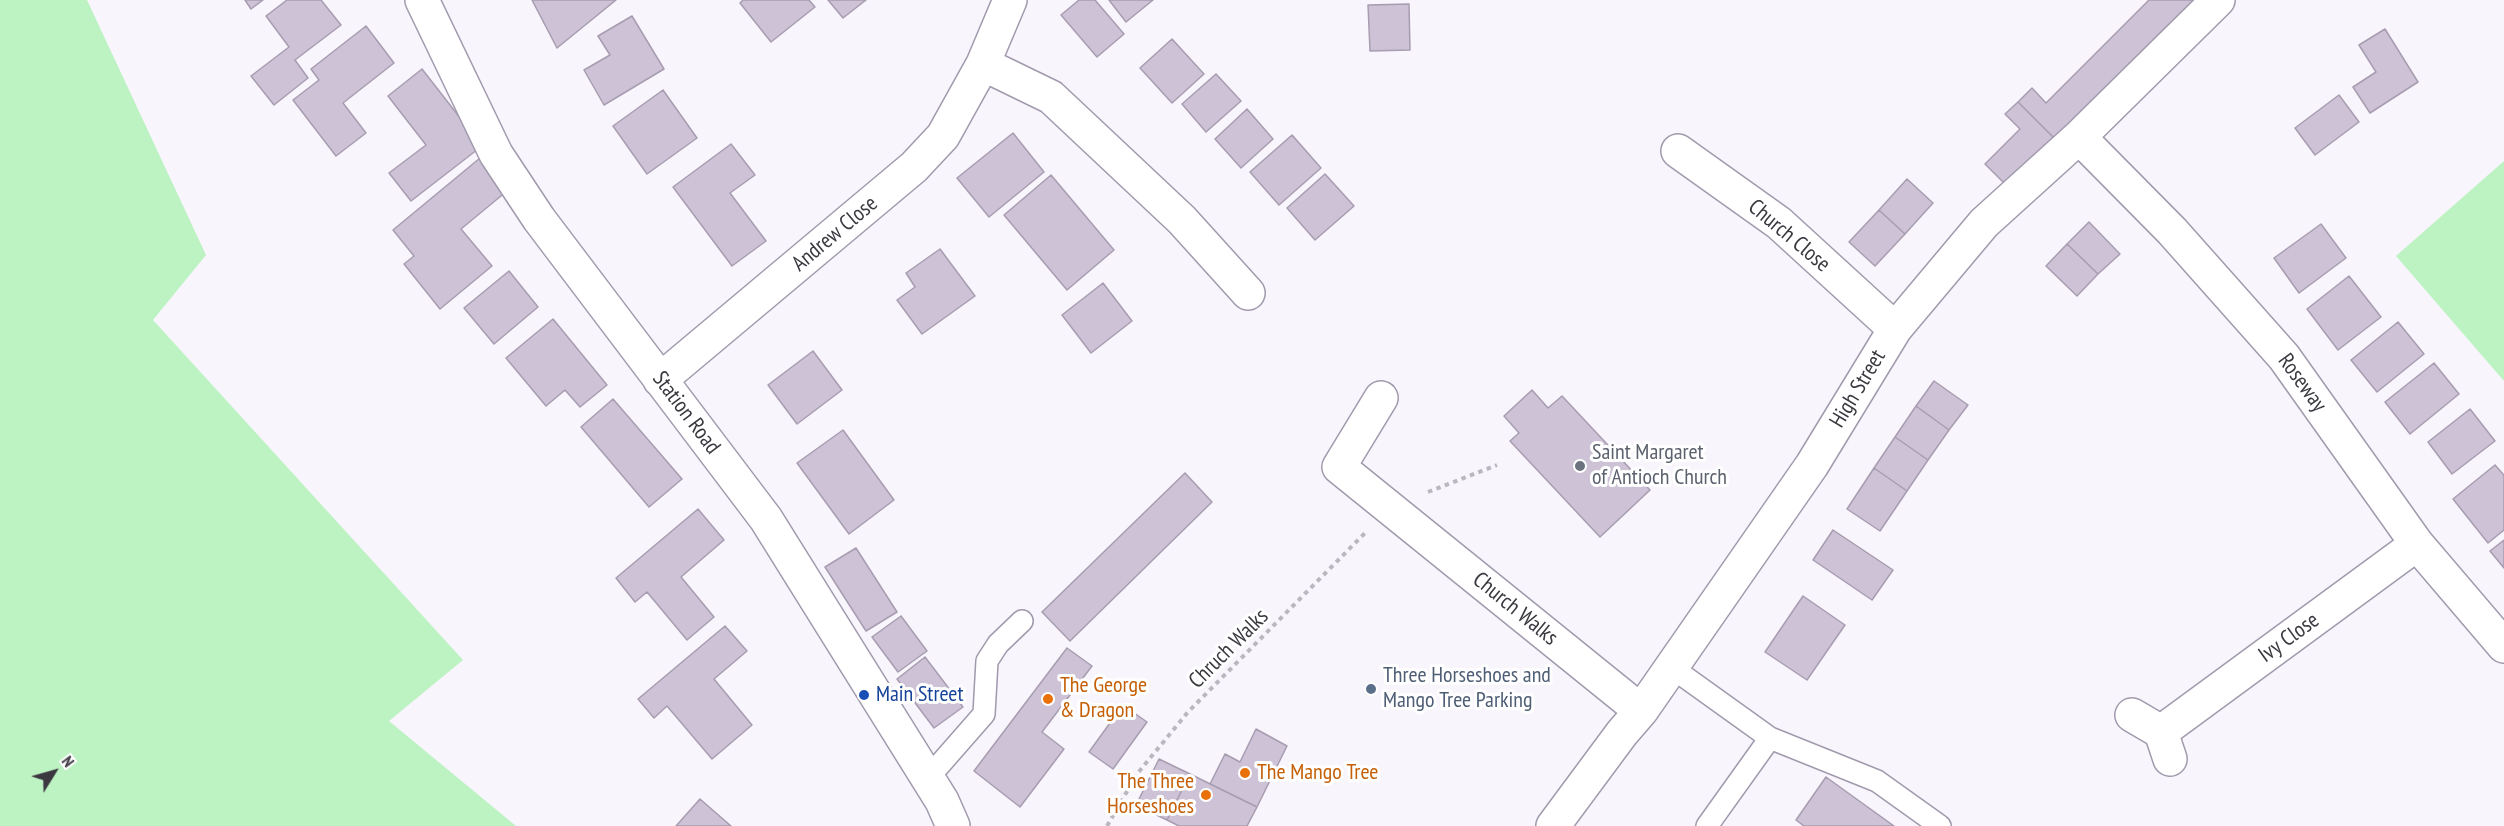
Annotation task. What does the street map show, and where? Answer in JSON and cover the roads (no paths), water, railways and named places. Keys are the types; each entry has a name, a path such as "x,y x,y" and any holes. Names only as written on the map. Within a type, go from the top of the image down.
{"street":[{"name":"Station Road","path":"422,0 496,154 539,219 766,519 928,778 953,826"},
{"name":"Andrew Close","path":"660,380 914,167 943,136 983,64 1010,0"},
{"name":"High Street","path":"1552,826 1641,711 1812,465 1895,329 1984,223 2079,137 2218,0"},
{"path":"983,64 1051,97 1182,220 1248,293"},
{"name":"Roseway","path":"2079,137 2172,231 2284,357 2417,544 2504,646"},
{"name":"Church Close","path":"1678,151 1779,223 1895,329"},
{"name":"Church Walks","path":"1381,398 1339,467 1641,711"},
{"name":"Ivy Close","path":"2132,715 2166,745 2417,544"}],"lane":[{"path":"928,778 984,714 987,661 998,644 1022,621"},
{"path":"1671,667 1770,738 1877,781 1940,826"},
{"path":"1707,826 1770,738"}],"place":[{"name":"Saint Margaret of Antioch Church","path":"1580,466"},
{"name":"Three Horseshoes and Mango Tree Parking","path":"1371,689"},
{"name":"Main Street","path":"864,695"},
{"name":"The George & Dragon","path":"1048,699"},
{"name":"The Mango Tree","path":"1245,773"},
{"name":"The Three Horseshoes","path":"1206,795"}]}
